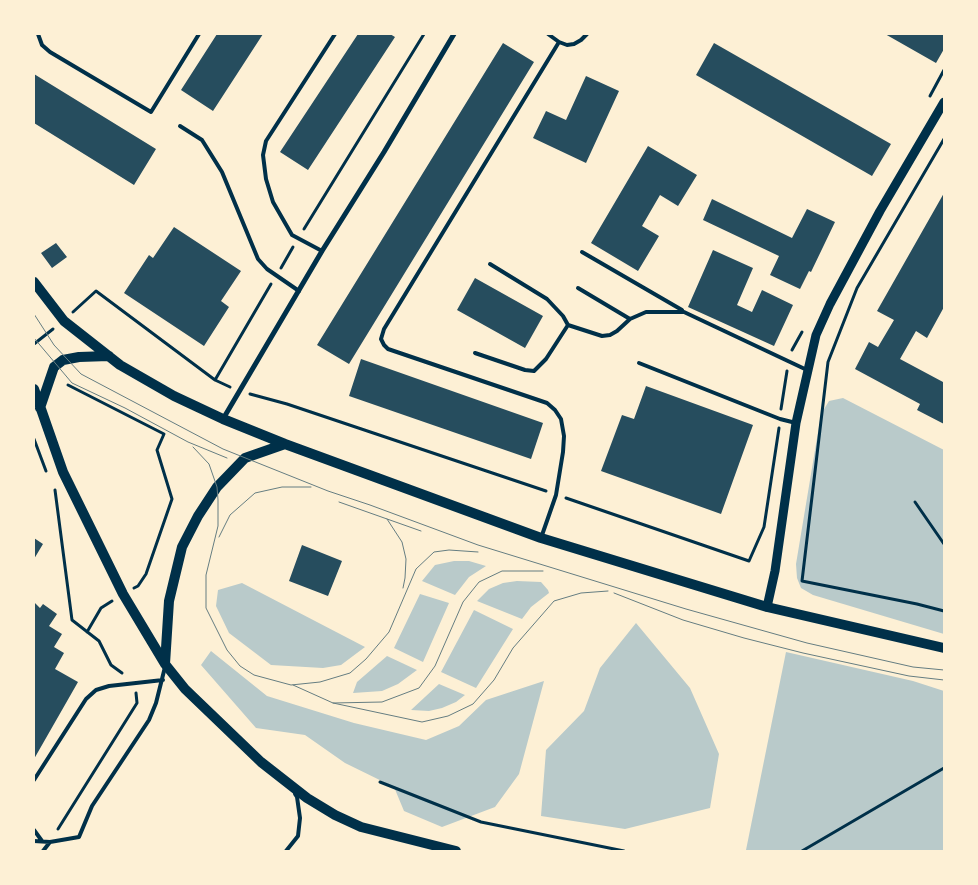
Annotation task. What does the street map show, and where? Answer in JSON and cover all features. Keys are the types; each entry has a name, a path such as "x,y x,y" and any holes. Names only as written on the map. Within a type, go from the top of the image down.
{"main road":[{"path":"34,282 64,321 120,365 174,396 223,419 285,444 542,538 767,607 944,648"},
{"path":"40,408 54,367 63,360 80,357 109,356"},
{"path":"34,389 63,472 123,594 165,664 185,689 261,762 334,815 362,828 456,851"},
{"path":"165,664 169,601 182,547 198,516 217,487 245,458 285,444"}],"street":[{"path":"223,419 322,251 384,152 454,34"},
{"path":"767,607 775,571 796,423 816,335 830,304 880,210 944,102"}],"lane":[{"path":"38,34 42,45 50,52 151,112 199,34"},
{"path":"322,251 292,235 273,202 266,179 263,155 266,141 335,34"},
{"path":"548,34 559,42 567,44 574,44 587,34"},
{"path":"542,538 556,495 564,436 561,419 555,410 547,403 388,349 382,339 384,329 559,42"},
{"path":"180,126 202,140 222,172 258,259 267,269 299,291"},
{"path":"582,252 684,312 807,370"},
{"path":"490,264 547,299 563,316 568,325 602,336 617,331 630,319 646,312 684,312"},
{"path":"578,288 630,319"},
{"path":"475,353 525,370 534,371 546,358 568,325"},
{"path":"639,363 780,419 796,423"},
{"path":"34,841 50,842 80,837 92,806 149,720 163,680 165,664"},
{"path":"34,780 86,699 96,690 109,686 163,680"},
{"path":"286,851 298,836 300,818 297,797 289,784"},
{"path":"34,830 42,841"},
{"path":"43,851 50,842"}],"path":[{"path":"96,291 214,380 424,34"},
{"path":"944,140 857,288 828,362 802,581 944,611"},
{"path":"68,385 164,434 157,450 172,499 146,574 138,586 101,608 87,632"},
{"path":"252,394 287,404 749,561"},
{"path":"34,439 48,474"},
{"path":"50,842 137,703 135,683 111,665 99,641 72,620 54,487"},
{"path":"914,502 944,544"},
{"path":"802,851 944,768"},
{"path":"380,782 480,822 624,851"}],"shaded area":[{"path":"843,398 944,450 944,634 813,595 801,588 797,578 796,564 821,414 829,401"},
{"path":"454,561 469,561 486,566 469,577 455,595 422,581 435,565"},
{"path":"517,581 541,582 549,593 531,607 522,619 477,601 489,589 503,583"},
{"path":"242,583 365,647 341,665 323,668 271,665 229,633 216,606 218,590"},
{"path":"420,594 449,603 423,662 394,648"},
{"path":"474,610 513,629 476,688 441,672"},
{"path":"636,623 690,688 719,754 710,808 625,829 541,816 546,750 584,711 600,668"},
{"path":"211,651 267,696 354,723 426,740 459,726 486,700 544,681 519,774 495,807 442,827 404,811 394,787 345,763 305,735 256,728 201,665"},
{"path":"786,652 913,681 944,691 944,851 746,850"},
{"path":"387,656 417,670 398,684 382,691 353,693 357,682"},
{"path":"439,684 465,695 456,702 442,708 429,711 411,710"}],"building":[{"path":"217,34 263,34 213,111 181,90"},
{"path":"358,34 390,34 395,37 308,170 280,152"},
{"path":"885,34 944,34 944,49 936,63"},
{"path":"503,43 534,62 349,364 317,345"},
{"path":"714,43 891,144 872,176 696,75"},
{"path":"34,74 156,149 134,185 34,123"},
{"path":"586,76 619,91 586,163 533,138 546,111 566,120"},
{"path":"648,146 697,175 678,206 660,195 642,226 659,236 638,271 591,243"},
{"path":"944,193 944,307 927,338 916,331 900,359 943,382 944,378 944,424 917,410 920,404 855,369 869,342 878,347 894,320 877,311"},
{"path":"712,199 792,238 807,209 835,222 811,272 809,271 800,289 770,275 779,256 703,220"},
{"path":"174,227 241,271 221,301 229,307 204,346 124,293 149,255 153,258"},
{"path":"56,243 67,257 52,268 41,253"},
{"path":"713,250 753,268 737,305 752,312 762,290 793,305 774,346 688,307"},
{"path":"475,278 543,316 525,348 457,310"},
{"path":"361,359 543,423 531,459 349,396"},
{"path":"646,386 753,425 721,514 601,471 622,415 634,419"},
{"path":"34,538 43,544 34,559"},
{"path":"302,545 342,561 328,596 289,581"},
{"path":"34,602 40,608 43,604 57,614 49,626 62,634 54,647 64,653 55,669 78,682 34,759"}],"tram line":[{"path":"34,314 54,345 81,374 223,449 328,491 478,545 686,609 807,643 913,667 944,670"},
{"path":"34,338 72,383 125,408 188,442 227,458"},
{"path":"193,447 209,464 217,487 218,526 206,575 206,608 227,650 240,666 254,675 291,685 320,682 350,673 366,659 389,632 416,569 434,552 449,550 478,552"},
{"path":"219,537 230,515 255,493 282,487 311,487"},
{"path":"339,502 421,531"},
{"path":"387,519 402,542 406,559 403,588"},
{"path":"293,685 333,703 382,702 419,688 435,666 463,602 479,582 502,571 543,571"},
{"path":"333,703 422,722 448,716 473,704 494,680 513,648 554,601 581,593 608,591"},
{"path":"614,593 683,620 744,638 909,676 944,680"}]}
